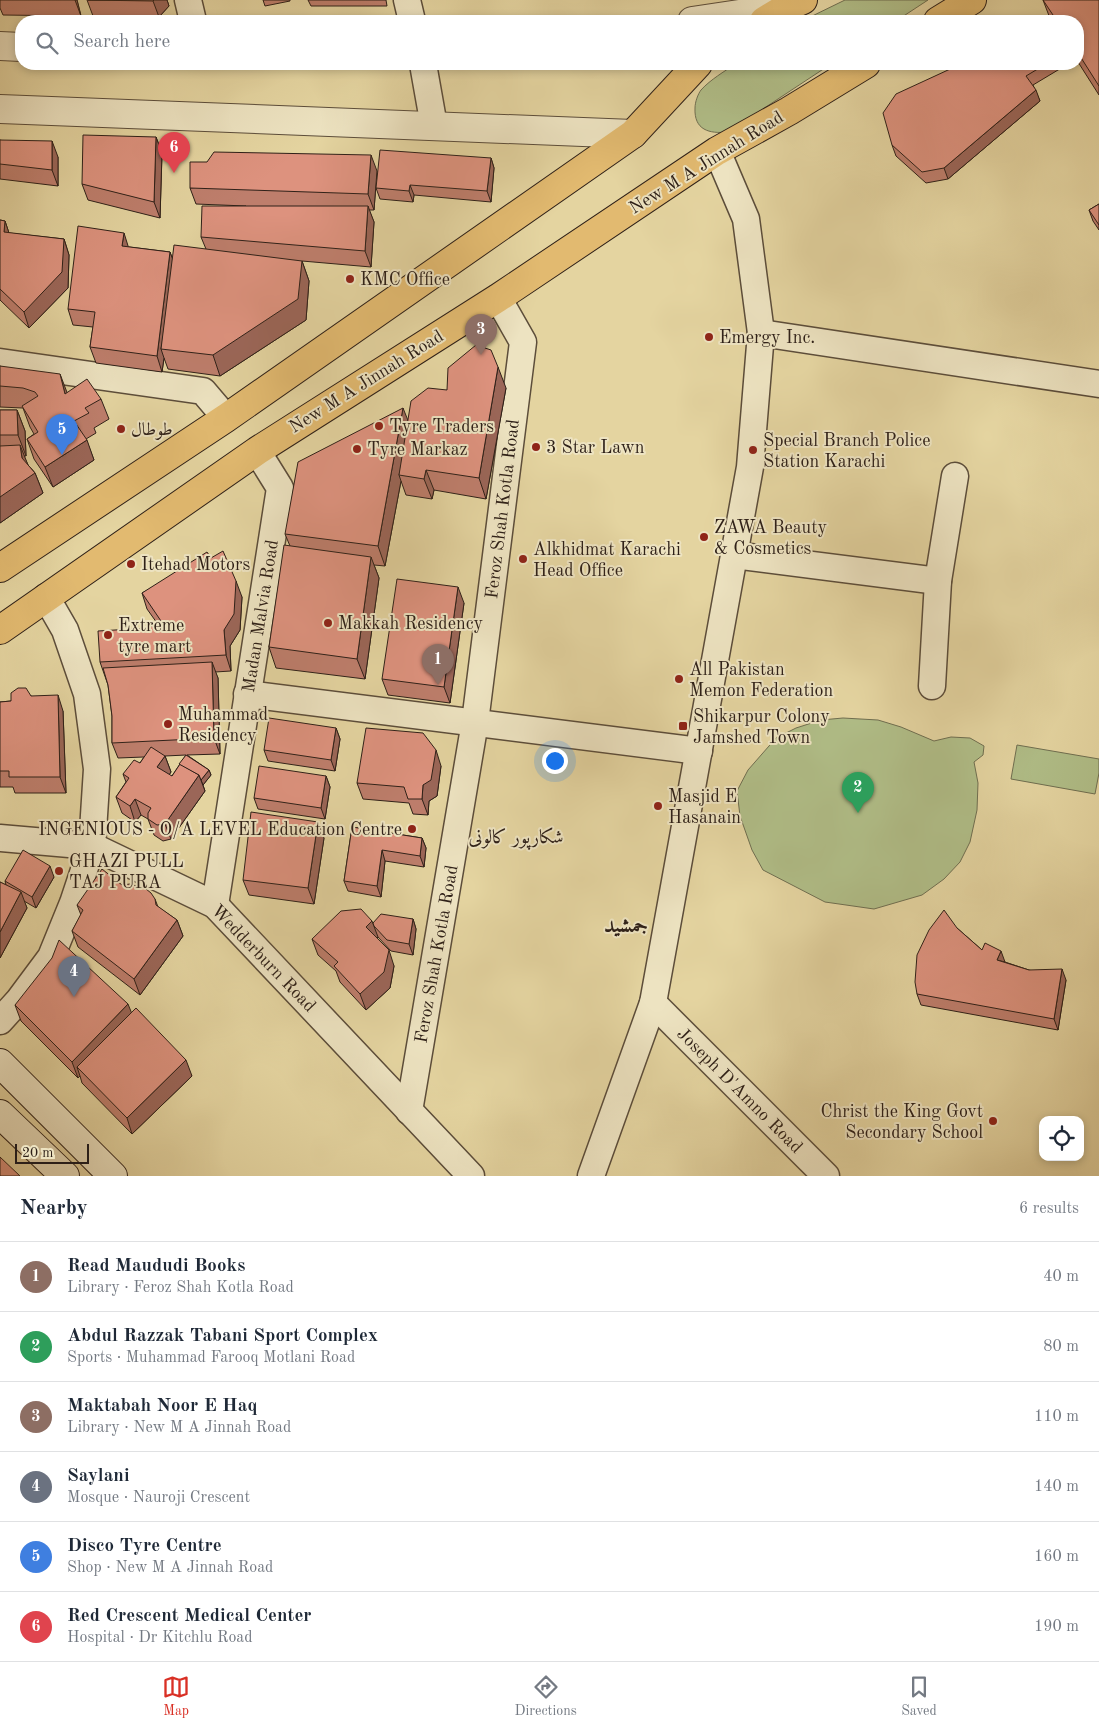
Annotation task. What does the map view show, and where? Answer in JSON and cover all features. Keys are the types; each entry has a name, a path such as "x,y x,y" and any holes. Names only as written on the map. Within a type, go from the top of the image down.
{"main road":[{"path":"948,15 972,0"},
{"path":"774,15 795,3"},
{"path":"0,568 226,418 633,134 692,70"},
{"name":"New M A Jinnah Road","path":"0,630 257,451 498,298 716,151 856,70"}],"street":[{"path":"188,0 192,15"},
{"path":"407,0 411,15"},
{"path":"726,15 795,3"},
{"path":"0,46 15,47"},
{"path":"425,70 434,126"},
{"path":"0,110 633,134"},
{"path":"591,1176 654,1003 750,467 761,332 746,219 716,151"},
{"name":"Feroz Shah Kotla Road","path":"409,1111 475,722 523,342 498,298"},
{"path":"761,332 1099,384"},
{"path":"0,362 203,391 226,418"},
{"name":"Madan Malvia Road","path":"215,905 280,488 257,451"},
{"path":"932,686 938,581 955,476"},
{"path":"734,555 938,581"},
{"path":"0,1021 19,1000 51,957 73,903 92,846 97,770 87,694 64,630 46,597"},
{"path":"247,694 699,751"},
{"name":"Wedderburn Road","path":"0,838 92,846 215,905 471,1176"},
{"name":"Joseph D'Amno Road","path":"654,1003 826,1176"},
{"path":"0,1062 113,1176"},
{"path":"0,1114 65,1176"}],"green space":[{"path":"845,0 928,0 905,15 814,15"},
{"path":"726,70 822,70 728,132 709,131 700,126 697,121 695,115 696,103 701,90"},
{"path":"843,718 878,720 901,727 934,741 951,737 970,738 984,746 983,755 974,762 978,783 977,810 970,842 960,862 944,879 922,895 874,909 825,902 763,870 752,850 740,816 737,791 748,770 776,738 796,728 821,720"},
{"path":"1017,745 1099,759 1099,773 1095,794 1011,779"}],"building":[{"path":"88,0 154,0 153,1"},
{"path":"1043,0 1099,0 1099,86 1084,62 1084,15 1053,15"},
{"path":"948,70 1036,70 1026,76 1036,90 944,168 922,172 892,145 883,113 896,94"},
{"path":"83,135 156,137 154,202 82,184"},
{"path":"0,140 52,141 52,170 0,164"},
{"path":"380,150 491,158 487,191 410,185 409,191 376,188"},
{"path":"214,152 371,155 368,194 190,188 190,162 207,162"},
{"path":"1099,204 1099,225 1089,210"},
{"path":"202,206 368,206 365,251 201,237"},
{"path":"0,220 5,221 4,232 64,239 62,272 24,312 0,289"},
{"path":"78,226 124,233 122,246 170,252 157,356 90,347 95,312 68,309"},
{"path":"174,245 302,261 298,299 213,355 161,349"},
{"path":"476,345 491,350 498,367 479,478 426,470 424,479 399,475 411,401 428,388 447,390 448,368"},
{"path":"0,366 60,374 65,394 87,379 101,399 85,408 89,413 74,421 87,440 45,467 27,439 38,432 22,406 38,396 35,392 23,388 0,386"},
{"path":"403,408 378,546 285,534 298,462"},
{"path":"0,410 17,410 18,435 0,435"},
{"path":"20,445 22,458 35,473 0,497 0,446"},
{"name":"Makkah Residency","path":"284,545 371,557 357,659 269,647"},
{"path":"223,551 236,581 234,614 224,630 226,655 100,662 98,631 149,628 161,621 142,593 207,552 211,558"},
{"path":"397,579 458,587 444,687 382,679"},
{"name":"Muhammad Residency","path":"212,662 214,738 112,743 112,716 108,685 103,668"},
{"path":"18,688 26,688 31,696 58,695 60,777 9,777 9,771 0,771 0,702 11,701 11,693"},
{"path":"269,718 336,728 331,760 264,750"},
{"path":"366,728 423,733 436,750 431,780 423,785 422,799 408,799 404,787 357,783"},
{"path":"151,747 165,756 157,767 172,776 180,764 199,775 165,824 157,825 148,819 148,813 151,808 135,799 130,806 116,797 129,778 123,774 134,760 140,763"},
{"path":"186,755 209,770 201,780 199,775 179,764"},
{"path":"259,766 326,776 321,808 254,798"},
{"path":"251,812 318,822 308,888 243,880"},
{"path":"352,827 422,838 420,856 382,850 377,886 344,881"},
{"path":"23,850 50,866 32,897 5,881"},
{"path":"102,869 122,885 130,884 146,889 155,899 156,905 177,920 134,979 72,931 83,910 77,905"},
{"path":"0,882 21,892 0,932"},
{"path":"361,909 372,921 366,927 389,950 384,972 360,994 334,966 338,962 312,939 341,911"},
{"path":"944,910 957,928 982,950 985,943 1001,951 997,960 1029,970 1062,969 1054,1019 917,994 915,982 917,955 929,930"},
{"path":"381,914 413,919 409,944 387,940 373,923"},
{"path":"59,940 128,1004 72,1062 15,1005 52,958"},
{"path":"136,1008 186,1060 127,1118 77,1067"},
{"path":"0,1157 20,1176 0,1176"}],"place":[{"name":"Red Crescent Medical Center","path":"174,173"},
{"name":"KMC Office","path":"350,279"},
{"name":"Emergy Inc.","path":"709,337"},
{"name":"Maktabah Noor E Haq","path":"481,355"},
{"name":"Tyre Traders","path":"379,426"},
{"name":"طوطال","path":"121,429"},
{"name":"3 Star Lawn","path":"536,447"},
{"name":"Tyre Markaz","path":"357,449"},
{"name":"Special Branch Police Station Karachi","path":"753,450"},
{"name":"Disco Tyre Centre","path":"62,455"},
{"name":"ZAWA Beauty & Cosmetics","path":"704,537"},
{"name":"Alkhidmat Karachi Head Office","path":"523,559"},
{"name":"Itehad Motors","path":"131,564"},
{"name":"Makkah Residency","path":"328,623"},
{"name":"Extreme tyre mart","path":"108,635"},
{"name":"All Pakistan Memon Federation","path":"679,679"},
{"name":"Read Maududi Books","path":"438,685"},
{"name":"Muhammad Residency","path":"168,724"},
{"name":"Shikarpur Colony Jamshed Town","path":"683,726"},
{"name":"Masjid E Hasanain","path":"658,806"},
{"name":"Abdul Razzak Tabani Sport Complex","path":"858,813"},
{"name":"INGENIOUS - O/A LEVEL Education Centre","path":"412,829"},
{"name":"GHAZI PULL TAJ PURA","path":"59,871"},
{"name":"Saylani","path":"74,997"},
{"name":"Christ the King Govt Secondary School","path":"993,1121"}],"district":[{"name":"شکارپور کالونی","path":"516,836"},
{"name":"جمشید","path":"626,924"}]}
